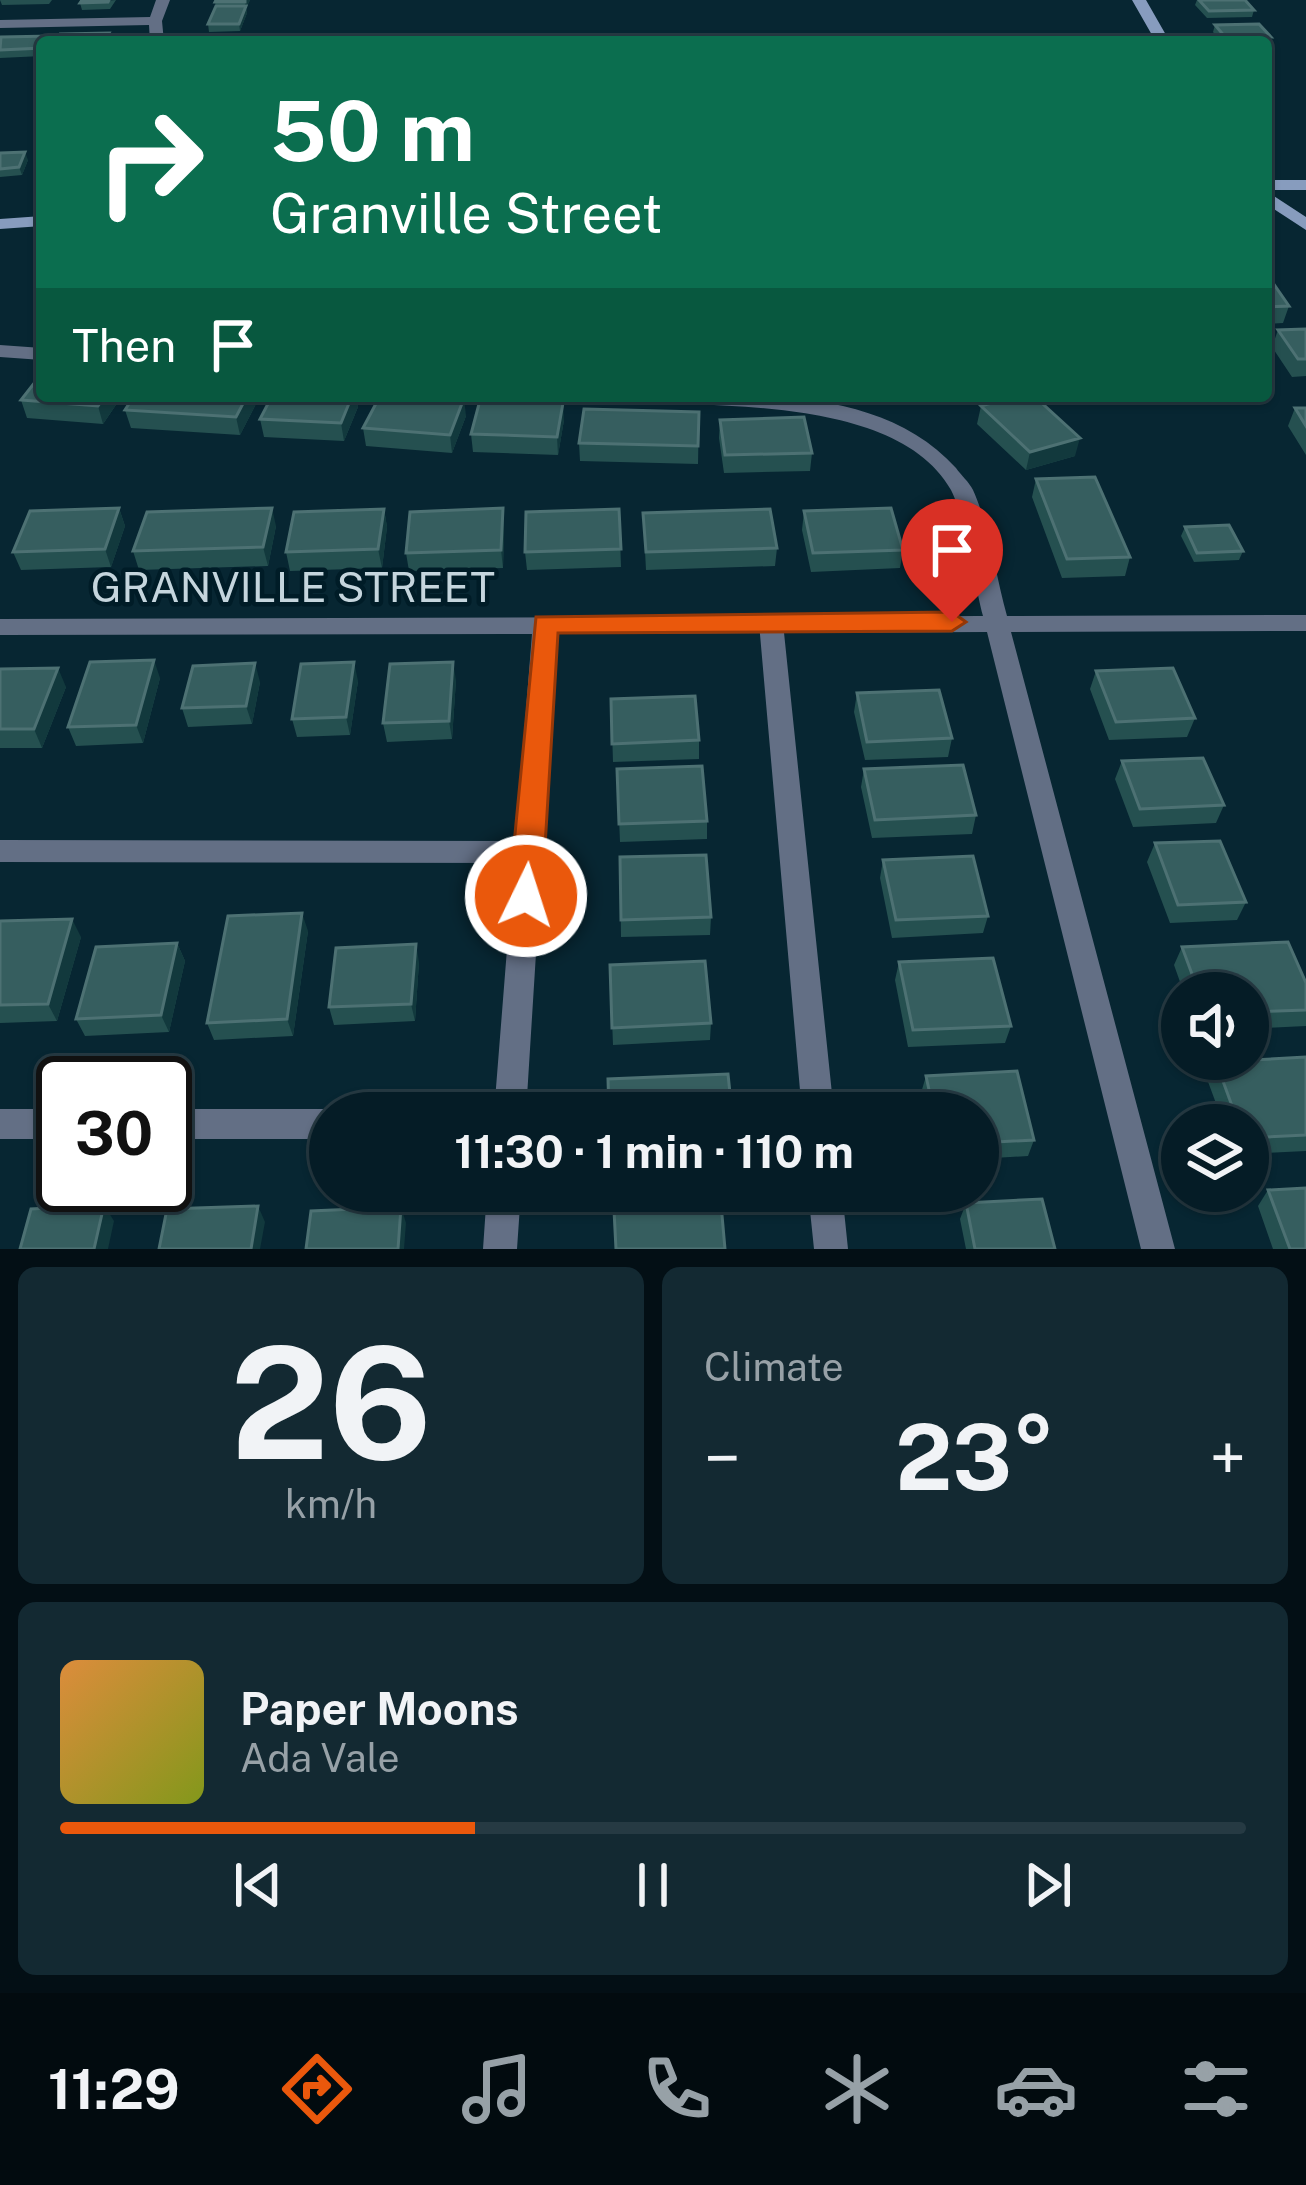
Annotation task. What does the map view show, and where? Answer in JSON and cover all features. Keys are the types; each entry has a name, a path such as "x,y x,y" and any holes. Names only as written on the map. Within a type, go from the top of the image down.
{"street":[{"path":"156,36 154,21 163,0"},
{"path":"1139,0 1160,36"},
{"path":"0,24 154,21"},
{"path":"1272,185 1306,185"},
{"path":"1272,200 1306,225"},
{"path":"0,224 36,221"},
{"path":"0,351 36,354"},
{"path":"712,402 821,410 904,433 947,466 962,489 1157,1249"},
{"path":"771,623 816,1092"},
{"name":"GRANVILLE STREET","path":"0,627 1306,623"},
{"path":"512,1092 545,624"},
{"path":"0,851 529,852"},
{"path":"0,1124 36,1124"},
{"path":"192,1124 309,1124"},
{"path":"500,1249 503,1212"},
{"path":"827,1212 831,1249"}],"building":[{"path":"1199,0 1245,0 1254,10 1209,11"},
{"path":"216,6 246,6 239,24 208,24"},
{"path":"1259,24 1270,36 1224,36 1215,25"},
{"path":"109,33 107,36 60,34"},
{"path":"36,36 36,48 0,50 1,37"},
{"path":"25,152 19,167 0,169 0,153"},
{"path":"1272,282 1289,306 1272,307"},
{"path":"1306,329 1306,359 1298,359 1278,330"},
{"path":"36,381 36,401 21,400"},
{"path":"47,402 101,402 98,406"},
{"path":"130,402 244,402 236,417 125,410"},
{"path":"269,402 350,402 341,423 260,419"},
{"path":"377,402 462,402 450,435 363,428"},
{"path":"479,402 563,403 557,437 471,434"},
{"path":"1041,402 1080,438 1030,452 981,406"},
{"path":"1295,408 1306,408 1306,426"},
{"path":"584,409 699,412 698,446 579,443"},
{"path":"804,417 812,453 725,455 720,420"},
{"path":"1095,477 1130,557 1067,559 1036,479"},
{"path":"119,508 105,549 13,552 30,511"},
{"path":"272,508 263,547 133,551 147,512"},
{"path":"503,508 501,550 406,553 410,512"},
{"path":"891,508 903,550 813,553 804,511"},
{"path":"384,509 378,549 286,552 294,512"},
{"path":"619,509 621,549 525,552 526,512"},
{"path":"770,509 777,548 646,552 643,513"},
{"path":"1229,525 1243,551 1197,553 1185,527"},
{"path":"154,660 136,725 68,727 90,662"},
{"path":"354,662 346,717 292,719 301,664"},
{"path":"453,662 449,721 383,723 390,664"},
{"path":"255,663 246,706 182,708 193,666"},
{"path":"58,668 34,729 0,729 0,669"},
{"path":"1173,668 1195,718 1116,722 1096,671"},
{"path":"939,690 952,738 867,742 857,693"},
{"path":"695,696 699,740 612,744 611,699"},
{"path":"1203,758 1224,805 1140,809 1122,761"},
{"path":"963,765 976,815 875,820 864,769"},
{"path":"702,766 707,821 619,824 617,769"},
{"path":"1220,841 1246,902 1178,905 1155,843"},
{"path":"706,855 711,917 621,920 620,857"},
{"path":"973,856 988,916 896,920 883,860"},
{"path":"302,913 287,1019 207,1023 228,916"},
{"path":"72,919 48,1004 0,1005 0,921"},
{"path":"1288,942 1306,983 1306,1010 1269,1011 1269,972 1191,972 1182,947"},
{"path":"177,943 161,1015 76,1019 96,947"},
{"path":"416,944 411,1004 329,1007 336,948"},
{"path":"993,958 1011,1026 913,1030 899,962"},
{"path":"705,961 711,1023 612,1028 610,965"},
{"path":"1306,1057 1306,1135 1269,1137 1269,1104 1231,1104 1223,1080 1269,1080 1269,1059"},
{"path":"1017,1071 1034,1140 999,1142 999,1092 929,1092 926,1076"},
{"path":"728,1074 730,1092 608,1092 608,1079"},
{"path":"1306,1188 1306,1249 1290,1249 1269,1190"},
{"path":"1042,1199 1055,1249 975,1249 968,1212 999,1212 999,1201"},
{"path":"258,1206 251,1249 159,1249 166,1212 192,1212 192,1208"},
{"path":"31,1209 102,1212 94,1249 20,1249"},
{"path":"311,1212 401,1212 398,1249 306,1249"},
{"path":"614,1212 722,1212 725,1249 616,1249"}],"route":[{"path":"526,896 545,624 952,622"}]}
